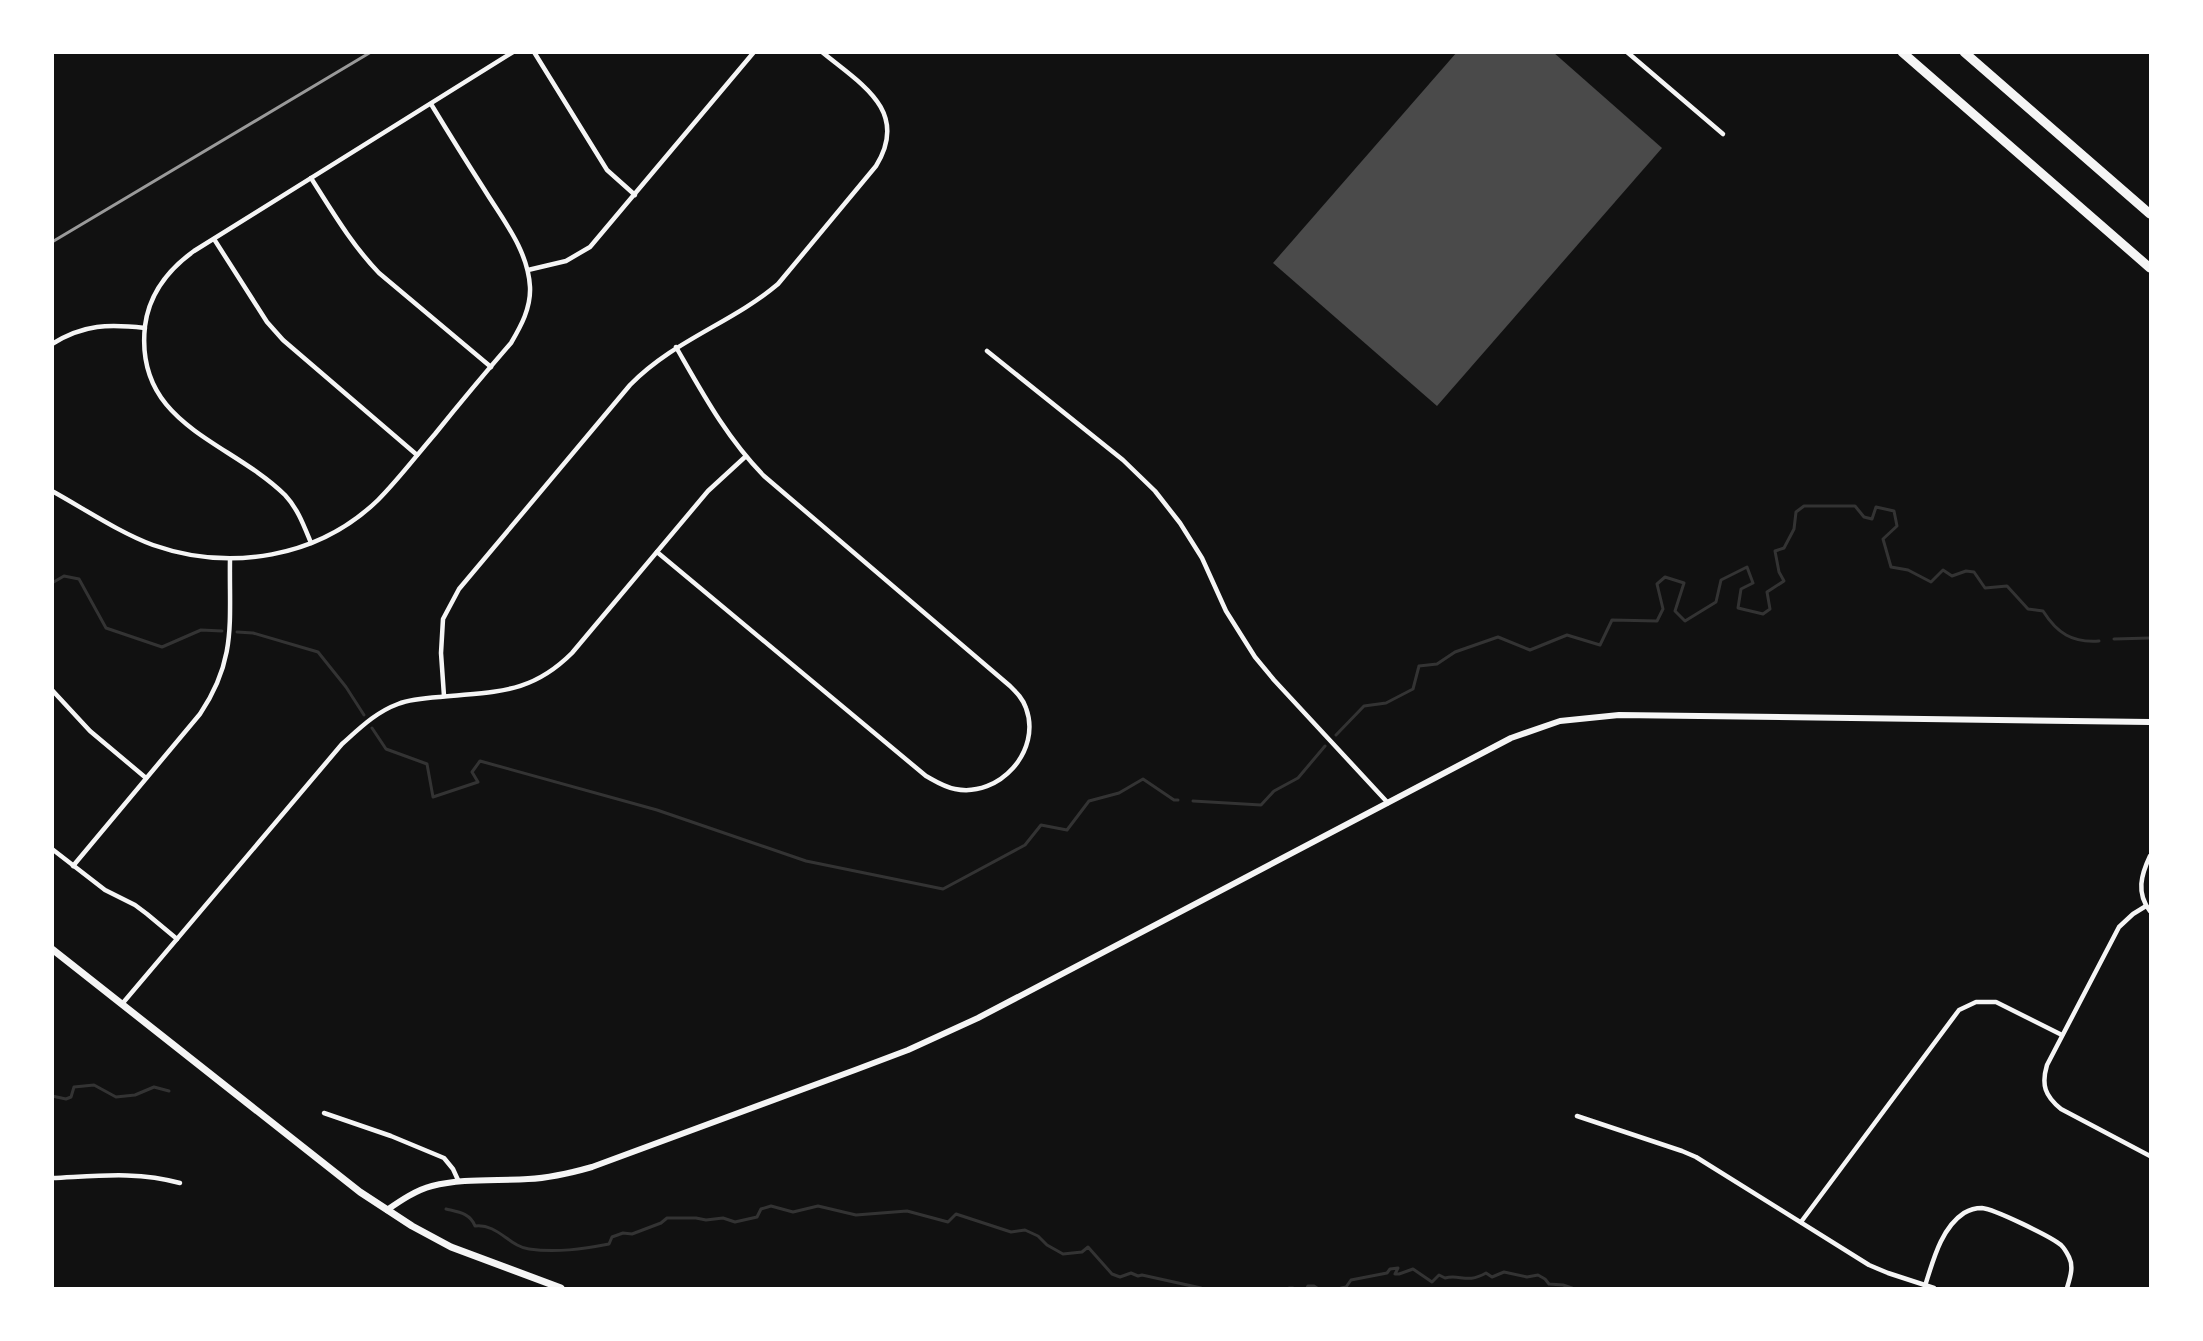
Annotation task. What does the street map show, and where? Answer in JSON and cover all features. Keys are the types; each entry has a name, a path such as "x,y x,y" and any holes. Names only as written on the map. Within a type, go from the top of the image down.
{"highway":[{"path":"1902,52 2151,268"},
{"path":"1964,52 2151,214"}],"main road":[{"path":"52,949 333,1173 411,1226 451,1247 561,1288"}],"street":[{"path":"311,543 296,509 286,496 271,483 191,430 167,407 146,369 145,328 152,299 170,271 182,260 513,52"},
{"path":"534,52 608,170 635,195"},
{"path":"528,270 566,261 590,248 754,52"},
{"path":"444,696 441,653 443,619 459,589 630,385 648,367 676,347 765,295 778,284 876,166 886,148 888,138 884,111 869,92 822,52"},
{"path":"1627,52 1723,134"},
{"path":"52,490 151,544 201,557 230,559 263,557 311,543 352,520 379,499 511,343 521,327 529,299 528,270 518,243 430,104"},
{"path":"311,178 350,240 379,273 491,367"},
{"path":"214,239 267,322 283,340 417,455"},
{"path":"52,344 90,327 120,325 145,328"},
{"path":"657,552 926,776 940,784 957,789 977,789 991,785 1006,775 1017,763 1029,737 1026,709 1021,697 773,484 745,457 716,417 676,347"},
{"path":"987,351 1123,460 1155,491 1180,523 1202,558 1226,611 1255,657 1388,803"},
{"path":"122,1004 342,744 379,712 400,703 522,687 557,668 708,491 745,457"},
{"path":"73,866 200,714 221,678 229,647 230,559"},
{"path":"52,690 90,731 147,778"},
{"path":"387,1210 429,1187 458,1180 530,1179 564,1175 614,1159 908,1050 1027,994 1511,738 1560,721 1619,715 2151,722"},
{"path":"52,849 105,890 141,909 177,939"},
{"path":"2151,856 2142,875 2141,885 2142,896 2151,911"},
{"path":"2146,906 2119,927 2046,1065 2043,1077 2044,1091 2061,1109 2150,1153"},
{"path":"1801,1222 1959,1010 1976,1002 1996,1002 2062,1035"},
{"path":"324,1113 391,1136 444,1158 449,1162 458,1180"},
{"path":"1577,1116 1682,1150 1869,1265 1934,1288"},
{"path":"52,1178 129,1174 156,1176 180,1183"},
{"path":"1925,1286 1936,1254 1955,1221 1966,1211 1981,1208 1995,1211 2060,1245 2071,1264 2067,1288"}],"building":[{"path":"1457,52 1553,52 1662,148 1437,406 1273,263"}],"waterway":[{"path":"1336,735 1364,706 1386,703 1413,689 1419,666 1437,664 1455,652 1498,637 1530,650 1567,635 1600,645 1612,620 1657,621 1663,609 1657,584 1665,577 1684,583 1675,611 1685,621 1716,602 1721,580 1747,567 1753,583 1741,589 1738,608 1763,614 1770,609 1767,592 1784,581 1779,572 1775,551 1784,548 1794,529 1796,512 1804,506 1855,506 1864,517 1872,519 1876,507 1894,511 1897,526 1883,539 1891,567 1908,570 1931,582 1943,570 1952,576 1966,571 1974,572 1985,588 2007,586 2028,609 2043,611 2066,635 2081,640 2099,641"},
{"path":"52,583 64,576 79,579 106,628 162,647 201,630 222,631"},
{"path":"237,632 253,633 318,652 346,687 364,715"},
{"path":"2114,639 2150,638"},
{"path":"372,728 386,749 427,764 433,797 478,782 472,772 480,761 657,810 806,861 943,889 1025,845 1041,825 1067,830 1089,801 1119,793 1143,779 1174,800 1178,800"},
{"path":"1193,801 1261,805 1274,791 1298,778 1325,746"},
{"path":"52,1096 66,1099 71,1097 74,1087 94,1085 116,1097 135,1095 154,1087 169,1091"},
{"path":"446,1209 463,1214 470,1218 475,1226 497,1231 522,1247 549,1251 609,1244 612,1237 623,1233 632,1234 661,1223 667,1218 706,1220 723,1218 735,1222 757,1217 761,1209 771,1206 793,1212 818,1206 856,1215 907,1211 948,1222 956,1214 1011,1232 1025,1230 1038,1236 1047,1245 1063,1254 1082,1252 1088,1247 1112,1274 1120,1277 1131,1273 1201,1288"},
{"path":"1341,1288 1346,1287 1351,1280 1387,1273 1390,1269 1398,1268 1395,1274 1413,1269 1432,1282 1439,1275 1445,1278 1474,1278 1486,1273 1492,1277 1504,1272 1527,1277 1538,1275 1549,1284 1572,1288"},
{"path":"1307,1288 1308,1286 1317,1288"}],"railway":[{"path":"52,242 371,52"}]}
